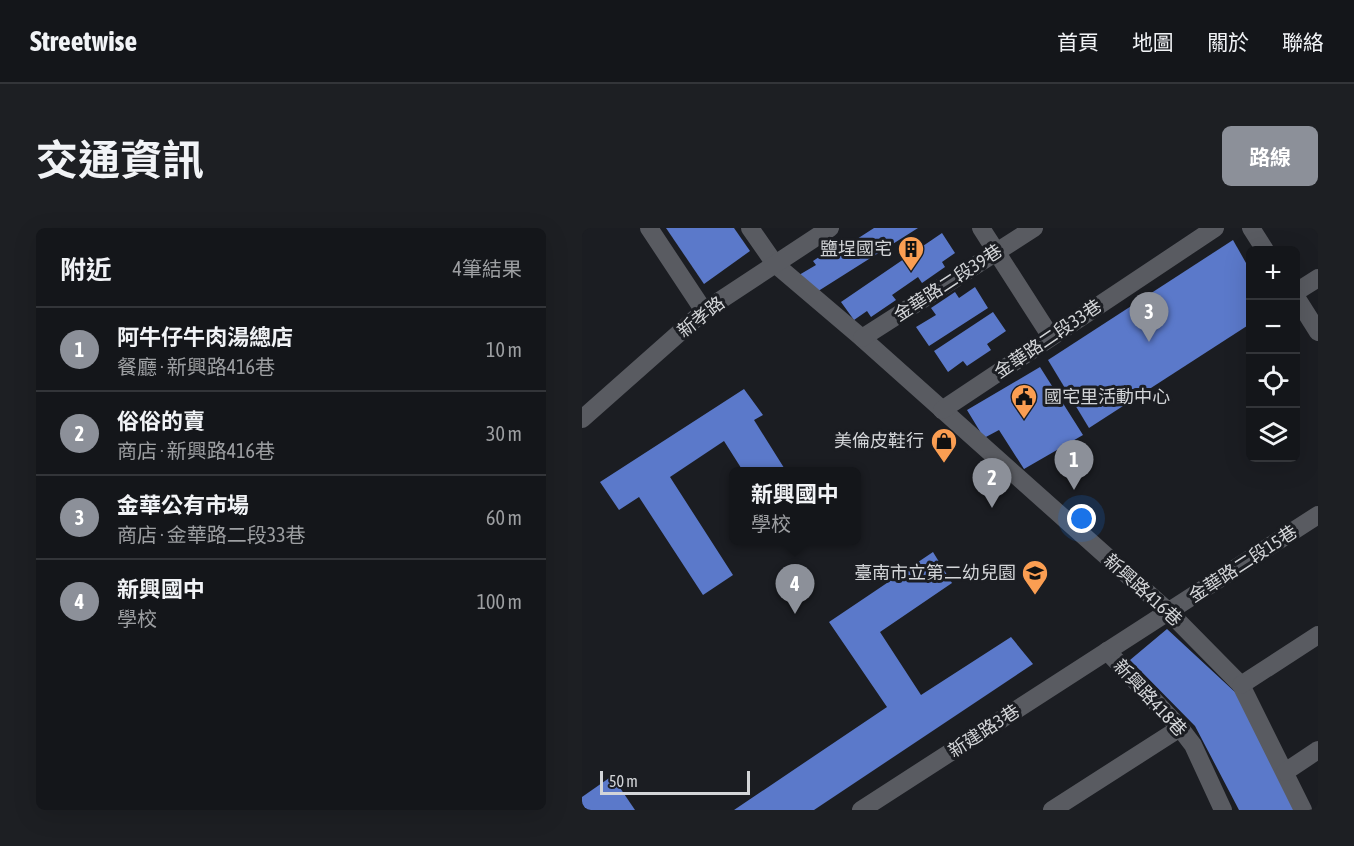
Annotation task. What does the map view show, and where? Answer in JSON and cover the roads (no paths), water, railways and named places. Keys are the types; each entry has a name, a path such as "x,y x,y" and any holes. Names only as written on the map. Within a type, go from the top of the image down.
{"street":[{"path":"649,228 704,311"},
{"name":"新興路416巷","path":"750,228 775,264 862,338 1169,612 1241,685 1303,810"},
{"name":"新孝路","path":"582,419 704,311 830,228"},
{"path":"981,228 1051,337"},
{"name":"金華路二段39巷","path":"862,338 1034,228"},
{"name":"金華路二段33巷","path":"942,410 1215,228"},
{"path":"1251,228 1262,246"},
{"path":"1300,289 1318,278"},
{"path":"1298,300 1318,332"},
{"name":"金華路二段15巷","path":"1107,651 1318,515"},
{"path":"1241,685 1318,635"},
{"name":"新興路418巷","path":"1107,651 1180,728 1193,745 1223,810"},
{"name":"新建路3巷","path":"861,810 1107,651"},
{"path":"1052,810 1180,728"},
{"path":"1285,772 1318,750"}],"place":[{"name":"鹽埕國宅","path":"911,272"},
{"name":"金華公有市場","path":"1149,342"},
{"name":"國宅里活動中心","path":"1024,420"},
{"name":"美倫皮鞋行","path":"944,464"},
{"name":"阿牛仔牛肉湯總店","path":"1074,490"},
{"name":"俗俗的賣","path":"992,508"},
{"name":"臺南市立第二幼兒園","path":"1035,596"},
{"name":"新興國中","path":"795,614"}]}
